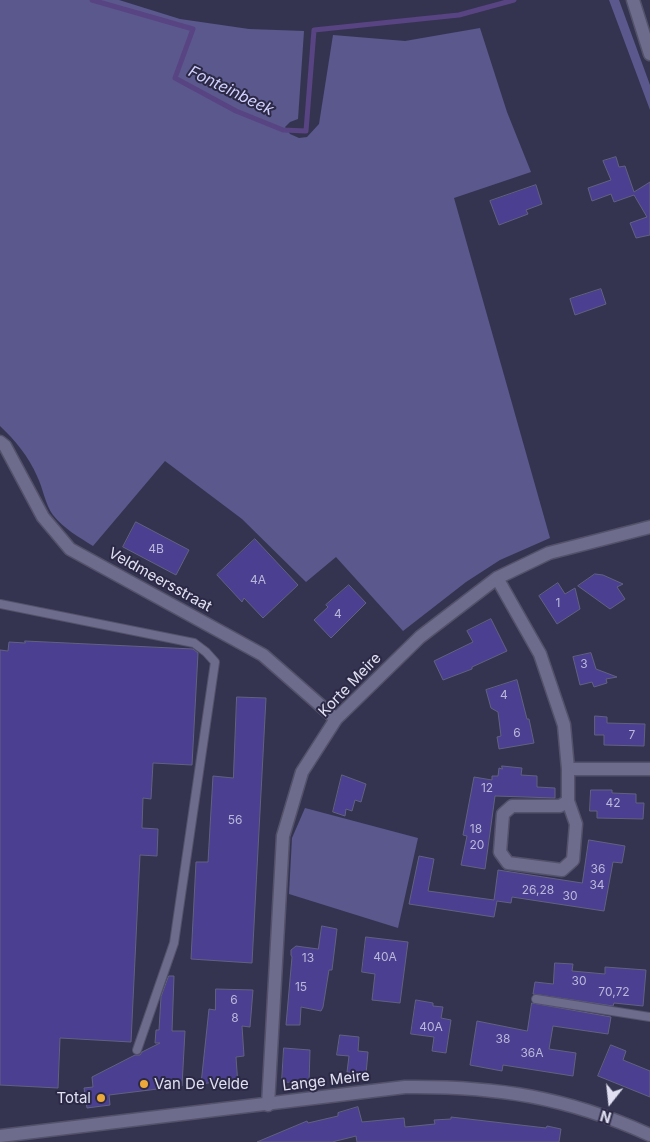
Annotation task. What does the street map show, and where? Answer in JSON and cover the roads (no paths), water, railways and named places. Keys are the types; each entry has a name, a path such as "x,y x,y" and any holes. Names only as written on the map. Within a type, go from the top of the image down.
{"street":[{"path":"633,0 650,54"},
{"name":"Veldmeersstraat","path":"0,442 5,446 43,518 70,549 263,655 336,719"},
{"name":"Korte Meire","path":"268,1105 283,836 302,772 336,719 420,637 497,578 548,553 650,527"},
{"path":"497,578 540,654 564,725 568,769 568,801 576,824 572,860 562,870 508,863 500,852 503,814 512,806 560,806 568,801"},
{"path":"568,769 650,769"},
{"name":"Lange Meire","path":"0,1136 405,1087 452,1087 498,1090 551,1100 583,1109 650,1135"}],"lane":[{"path":"0,604 194,643 215,662 174,943 137,1050"},
{"path":"536,999 650,1017"}],"waterway":[{"name":"Fonteinbeek","path":"92,0 193,29 175,78 236,111 283,130 306,131 314,30 459,15 514,0"}],"place":[{"name":"Van De Velde","path":"144,1084"},
{"name":"Total","path":"101,1098"}]}
